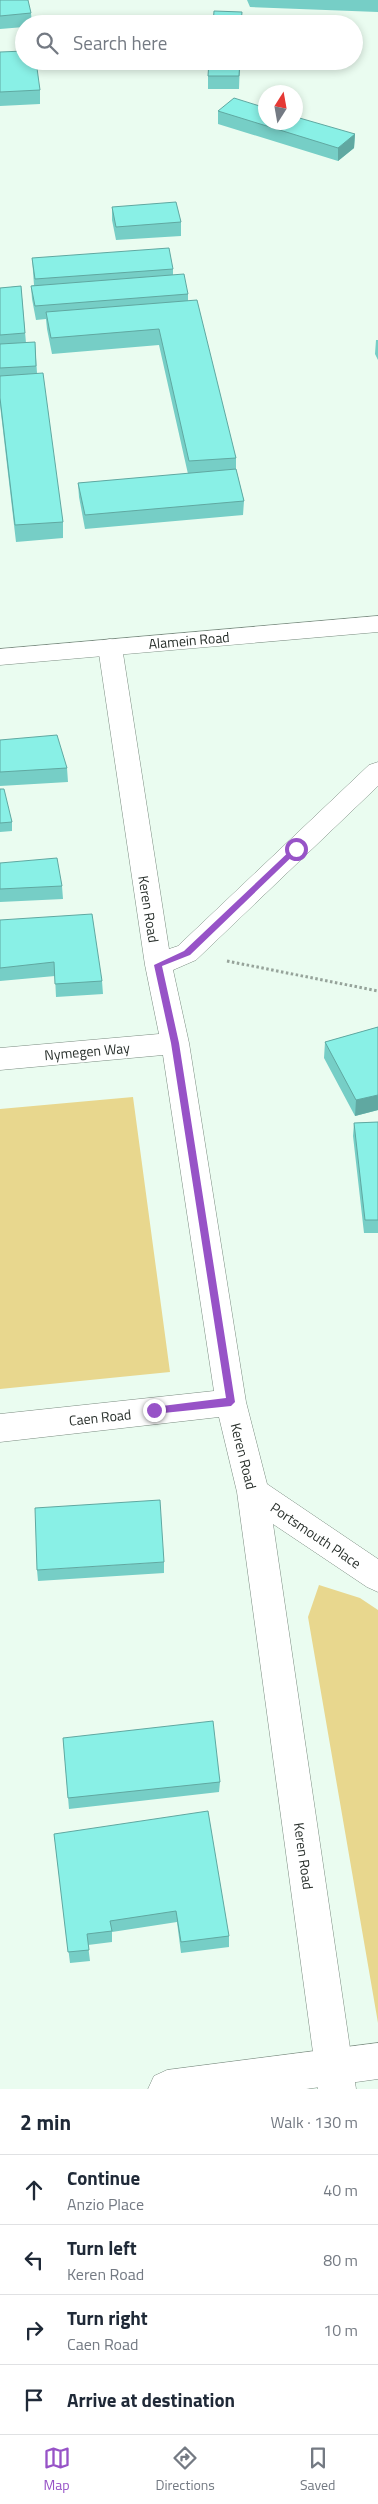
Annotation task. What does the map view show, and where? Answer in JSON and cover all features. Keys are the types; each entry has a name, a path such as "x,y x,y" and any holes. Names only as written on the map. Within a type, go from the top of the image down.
{"street":[{"name":"Alamein Road","path":"0,658 378,624"},
{"name":"Keren Road","path":"110,647 158,965 175,1043 231,1402 253,1492 335,2078"},
{"path":"158,965 187,953 378,771"},
{"name":"Nymegen Way","path":"0,1059 175,1043"},
{"name":"Caen Road","path":"0,1428 231,1402"},
{"name":"Portsmouth Place","path":"253,1492 378,1577"},
{"path":"167,2089 335,2078 378,2061"}],"path":[{"path":"187,953 378,991"}],"shaded area":[{"path":"133,1097 170,1372 0,1389 0,1109"},
{"path":"319,1585 360,1598 378,1610 378,2023 308,1617"}],"building":[{"path":"0,0 28,0 31,13 0,16"},
{"path":"214,11 242,12 242,15 214,15"},
{"path":"15,51 15,70 37,70 40,90 0,92 0,52"},
{"path":"208,70 239,70 239,76 208,76"},
{"path":"234,98 258,106 258,123 218,111"},
{"path":"303,119 355,134 338,148 280,130 303,130"},
{"path":"176,202 181,222 116,227 112,207"},
{"path":"169,248 173,269 35,279 32,258"},
{"path":"184,274 188,294 35,306 31,286"},
{"path":"21,286 25,333 0,335 0,288"},
{"path":"197,300 236,458 189,461 159,329 51,338 46,312"},
{"path":"35,342 36,366 0,368 0,344"},
{"path":"43,373 63,522 15,525 0,398 0,376"},
{"path":"236,469 244,501 85,515 78,483"},
{"path":"57,735 67,768 0,772 0,740"},
{"path":"0,789 4,789 12,822 0,823"},
{"path":"57,858 62,886 0,889 0,863"},
{"path":"92,914 102,981 55,984 54,962 0,968 0,920"},
{"path":"378,1027 378,1095 356,1100 325,1042"},
{"path":"378,1122 378,1220 365,1220 354,1123"},
{"path":"160,1500 164,1562 37,1570 35,1508"},
{"path":"213,1721 220,1782 68,1798 63,1738"},
{"path":"208,1811 229,1936 181,1942 176,1911 110,1921 112,1931 87,1934 89,1950 68,1952 54,1834"}],"route":[{"path":"154,1410 231,1402 175,1043 158,965 187,953 296,849"}]}
